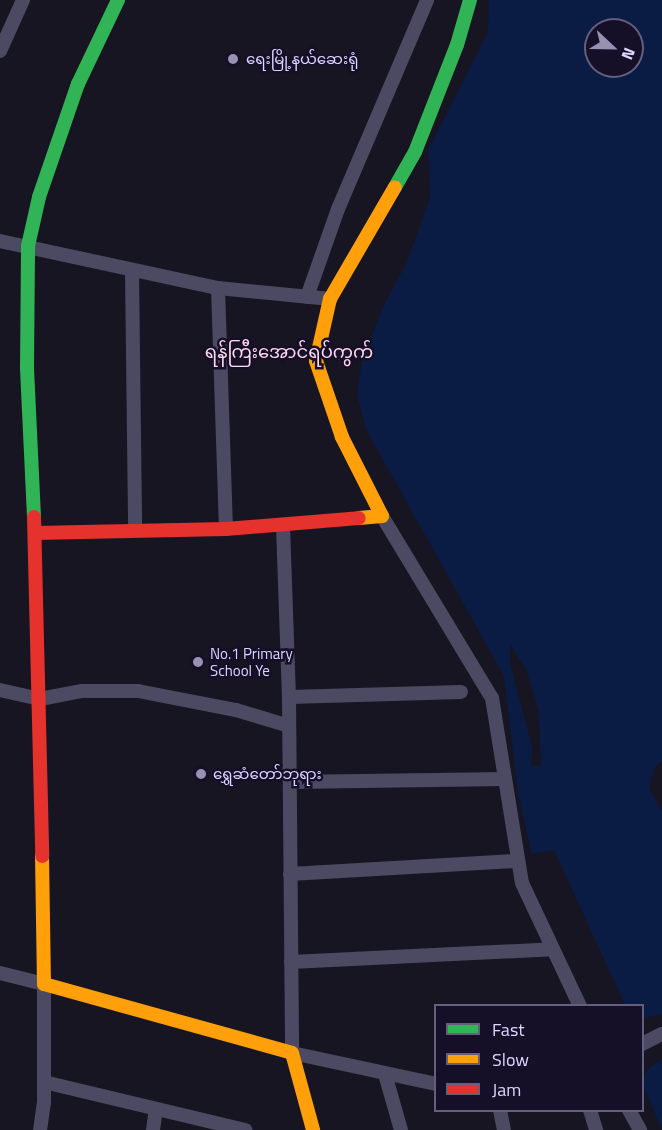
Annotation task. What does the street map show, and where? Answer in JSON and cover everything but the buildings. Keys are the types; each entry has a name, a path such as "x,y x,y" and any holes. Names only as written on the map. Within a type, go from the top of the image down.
{"street":[{"path":"0,51 23,0"},
{"path":"40,1130 44,1082 44,984 40,699 27,367 28,246 39,197 78,84 118,0"},
{"path":"307,297 338,209 426,0"},
{"path":"470,0 457,45 415,152 330,299 316,361 342,436 382,516 492,698 522,883 580,1004"},
{"path":"0,241 132,272 218,288 330,299"},
{"path":"132,272 135,530"},
{"path":"218,288 226,529"},
{"path":"35,533 226,529 382,516"},
{"path":"283,526 289,697 292,1053 313,1130"},
{"path":"0,690 40,699 82,691 138,691 236,710 289,726"},
{"path":"289,697 461,692"},
{"path":"290,782 505,779"},
{"path":"290,874 518,861"},
{"path":"291,962 553,949"},
{"path":"0,974 44,984 292,1053 434,1084"},
{"path":"644,1043 662,1034"},
{"path":"385,1074 401,1130"},
{"path":"44,1082 245,1130"},
{"path":"153,1130 156,1109"},
{"path":"500,1112 504,1130"},
{"path":"591,1112 596,1130"},
{"path":"630,1112 640,1130"}],"water":[{"path":"489,0 662,0 662,1014 644,1018 644,1004 625,1004 554,850 532,854 518,794 504,676 366,429 357,395 362,360 384,305 407,262 430,198 428,150 488,32","holes":["510,644 527,671 539,712 541,766 531,766 532,747 510,663"]},
{"path":"662,1059 662,1130 644,1088 644,1079 647,1070"}],"pier":[{"path":"662,760 662,811 649,789 654,768"}],"traffic: fast":[{"path":"34,517 27,367 28,246 39,197 78,84 118,0"},
{"path":"395,187 415,152 457,45 470,0"}],"traffic: slow":[{"path":"359,518 382,516 342,437 316,361 330,299 395,187"},
{"path":"42,856 44,984 292,1053 313,1130"}],"traffic: jam":[{"path":"34,517 42,856"},
{"path":"35,533 226,529 359,518"}],"place":[{"name":"ရေးမြို့နယ်ဆေးရုံ","path":"233,59"},
{"name":"No.1 Primary School Ye","path":"198,662"},
{"name":"ရွှေဆံတော်ဘုရား","path":"201,774"}],"district":[{"name":"ရန်ကြီးအောင်ရပ်ကွက်","path":"289,352"}]}
